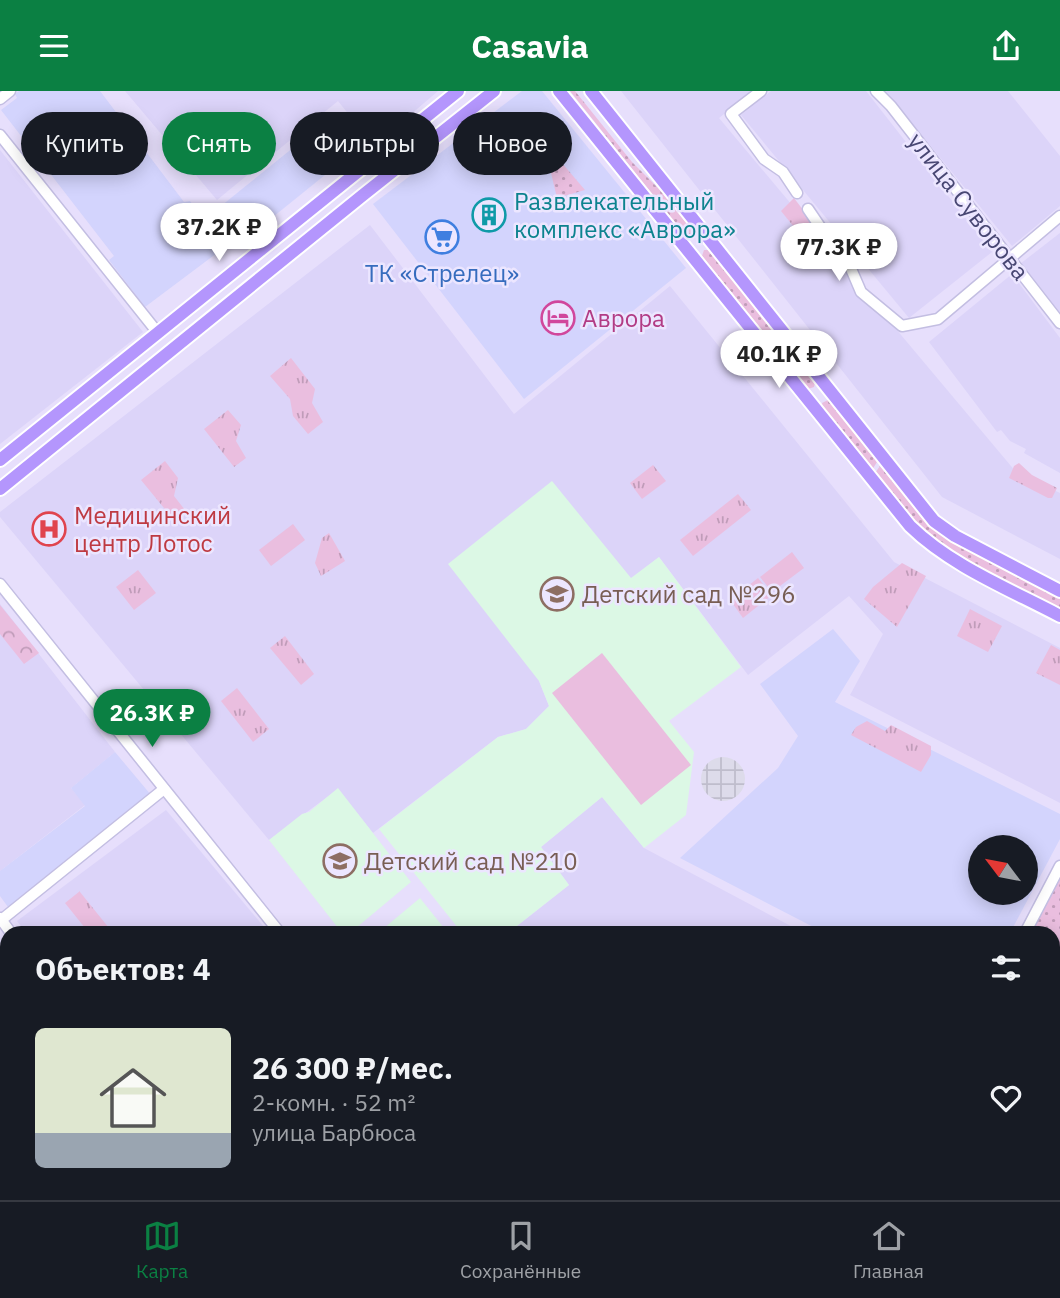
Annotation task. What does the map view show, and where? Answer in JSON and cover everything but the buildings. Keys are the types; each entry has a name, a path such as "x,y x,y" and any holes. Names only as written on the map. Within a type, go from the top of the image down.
{"main road":[{"path":"0,460 458,91"},
{"path":"0,489 494,91"},
{"path":"559,91 919,535 953,559 1060,616"},
{"path":"591,91 827,389 941,527 1060,591"},
{"path":"690,252 707,238"},
{"path":"250,260 262,276"},
{"path":"158,334 170,351"},
{"path":"810,402 827,389"}],"street":[{"path":"0,99 10,91"},
{"path":"761,91 731,114 764,159 783,172 797,193"},
{"name":"улица Суворова","path":"876,91 891,106 1060,323"},
{"path":"0,135 158,334"},
{"path":"808,209 849,264 861,292 902,326 938,319 1060,216"},
{"path":"0,584 274,926"},
{"path":"1,920 164,789"},
{"path":"1029,926 1060,866"}],"shaded area":[{"path":"19,91 100,91 116,112 21,112 21,136 1,110 17,98 15,94"},
{"path":"125,91 438,91 414,112 347,112 338,101 325,112 290,112 290,140 276,152 276,112 162,112 162,135 148,118 148,112 143,112"},
{"path":"522,91 542,91 559,112 494,112"},
{"path":"621,91 753,91 719,118 1016,472 1060,493 1060,559 942,497"},
{"path":"771,91 866,91 992,252 909,318 741,115"},
{"path":"886,91 1008,91 1060,156 1060,206 1012,246"},
{"path":"572,128 686,268 524,399 373,204 411,175 439,175 439,154 453,143 453,175 572,175"},
{"path":"0,150 143,332 0,444"},
{"path":"290,150 290,175 325,175 247,238 221,206 259,175 276,175 276,162"},
{"path":"148,154 184,202 190,201 225,247 145,307 109,260 114,256 51,175 148,175"},
{"path":"196,175 248,175 217,200"},
{"path":"370,225 514,414 670,286 894,562 1060,648 1060,803 850,695 883,634 849,596 748,675 659,557 631,579 539,681 549,706 526,729 498,737 373,833 338,789 269,840 0,517 0,512"},
{"path":"1060,233 1060,312 1058,313 1020,264"},
{"path":"1012,274 1060,338 1060,473 1024,453 1026,449 1010,441 1001,430 997,432 929,342"},
{"path":"552,481 631,578 659,557 741,667 669,721 694,752 686,815 644,848 602,797 541,847 569,885 517,926 456,926 379,829 498,737 526,729 549,706 539,681 448,564"},
{"path":"0,604 115,752 71,788 85,805 0,871"},
{"path":"833,629 860,661 835,702 1060,814 1060,839 1038,880 1038,835 968,835 968,905 1025,905 1014,926 811,926 680,858 778,768 798,736 760,684"},
{"path":"115,752 151,795 8,907 0,896 0,871 85,806 71,788"},
{"path":"723,757 732,758 739,763 744,770 744,788 739,795 732,800 723,801 714,800 707,795 702,788 701,779 702,770 707,763 714,758"},
{"name":"Детский сад №210","path":"338,788 411,882 358,926 337,926 269,840 302,814 309,812"},
{"path":"602,797 644,848 791,926 517,926 569,885 541,847"},
{"path":"166,810 263,926 21,926 17,921"},
{"path":"420,898 442,926 386,926"}],"green space":[{"path":"570,91 575,91 632,162 662,192 695,234 695,239 689,240"},
{"path":"551,175 572,175 585,190 557,198"},
{"path":"794,198 822,235 821,240 811,248 781,211"},
{"path":"704,250 708,250 815,383 814,387 808,389 702,256"},
{"path":"291,358 315,389 312,403 323,422 308,434 293,416 290,399 270,376"},
{"path":"828,400 877,462 872,470 823,408 822,403"},
{"path":"228,410 241,425 236,441 246,458 234,467 204,429"},
{"path":"165,461 178,478 174,496 185,510 173,519 141,480"},
{"path":"1019,463 1032,475 1057,488 1052,498 1009,478 1014,466"},
{"path":"653,465 666,481 642,499 630,483"},
{"path":"880,466 921,517 939,534 1060,598 1060,608 981,569 928,534 875,473"},
{"path":"738,494 751,510 693,556 680,540"},
{"path":"293,524 305,540 271,566 259,550"},
{"path":"329,533 345,561 321,576 315,563 322,538"},
{"path":"792,552 804,568 772,592 760,577"},
{"path":"902,563 926,576 897,627 864,599 873,587"},
{"path":"138,570 156,593 134,610 116,587"},
{"path":"758,578 772,595 743,618 730,600"},
{"path":"0,605 39,653 24,664 0,634"},
{"path":"970,609 1002,626 988,652 957,636"},
{"path":"285,636 314,674 301,685 270,648"},
{"path":"1051,645 1060,650 1060,685 1036,673"},
{"path":"602,653 691,765 641,805 552,693"},
{"path":"237,688 269,729 253,742 221,701"},
{"path":"867,721 885,731 891,725 931,746 931,755 921,772 851,735 856,727"},
{"path":"1060,876 1060,926 1034,926"},
{"path":"80,891 107,926 83,926 65,903"}],"place":[{"name":"Развлекательный комплекс «Аврора»","path":"489,215"},
{"name":"ТК «Стрелец»","path":"442,237"},
{"name":"Аврора","path":"558,318"},
{"name":"Медицинский центр Лотос","path":"49,529"},
{"name":"Детский сад №296","path":"557,594"},
{"name":"Детский сад №210","path":"340,861"}]}
